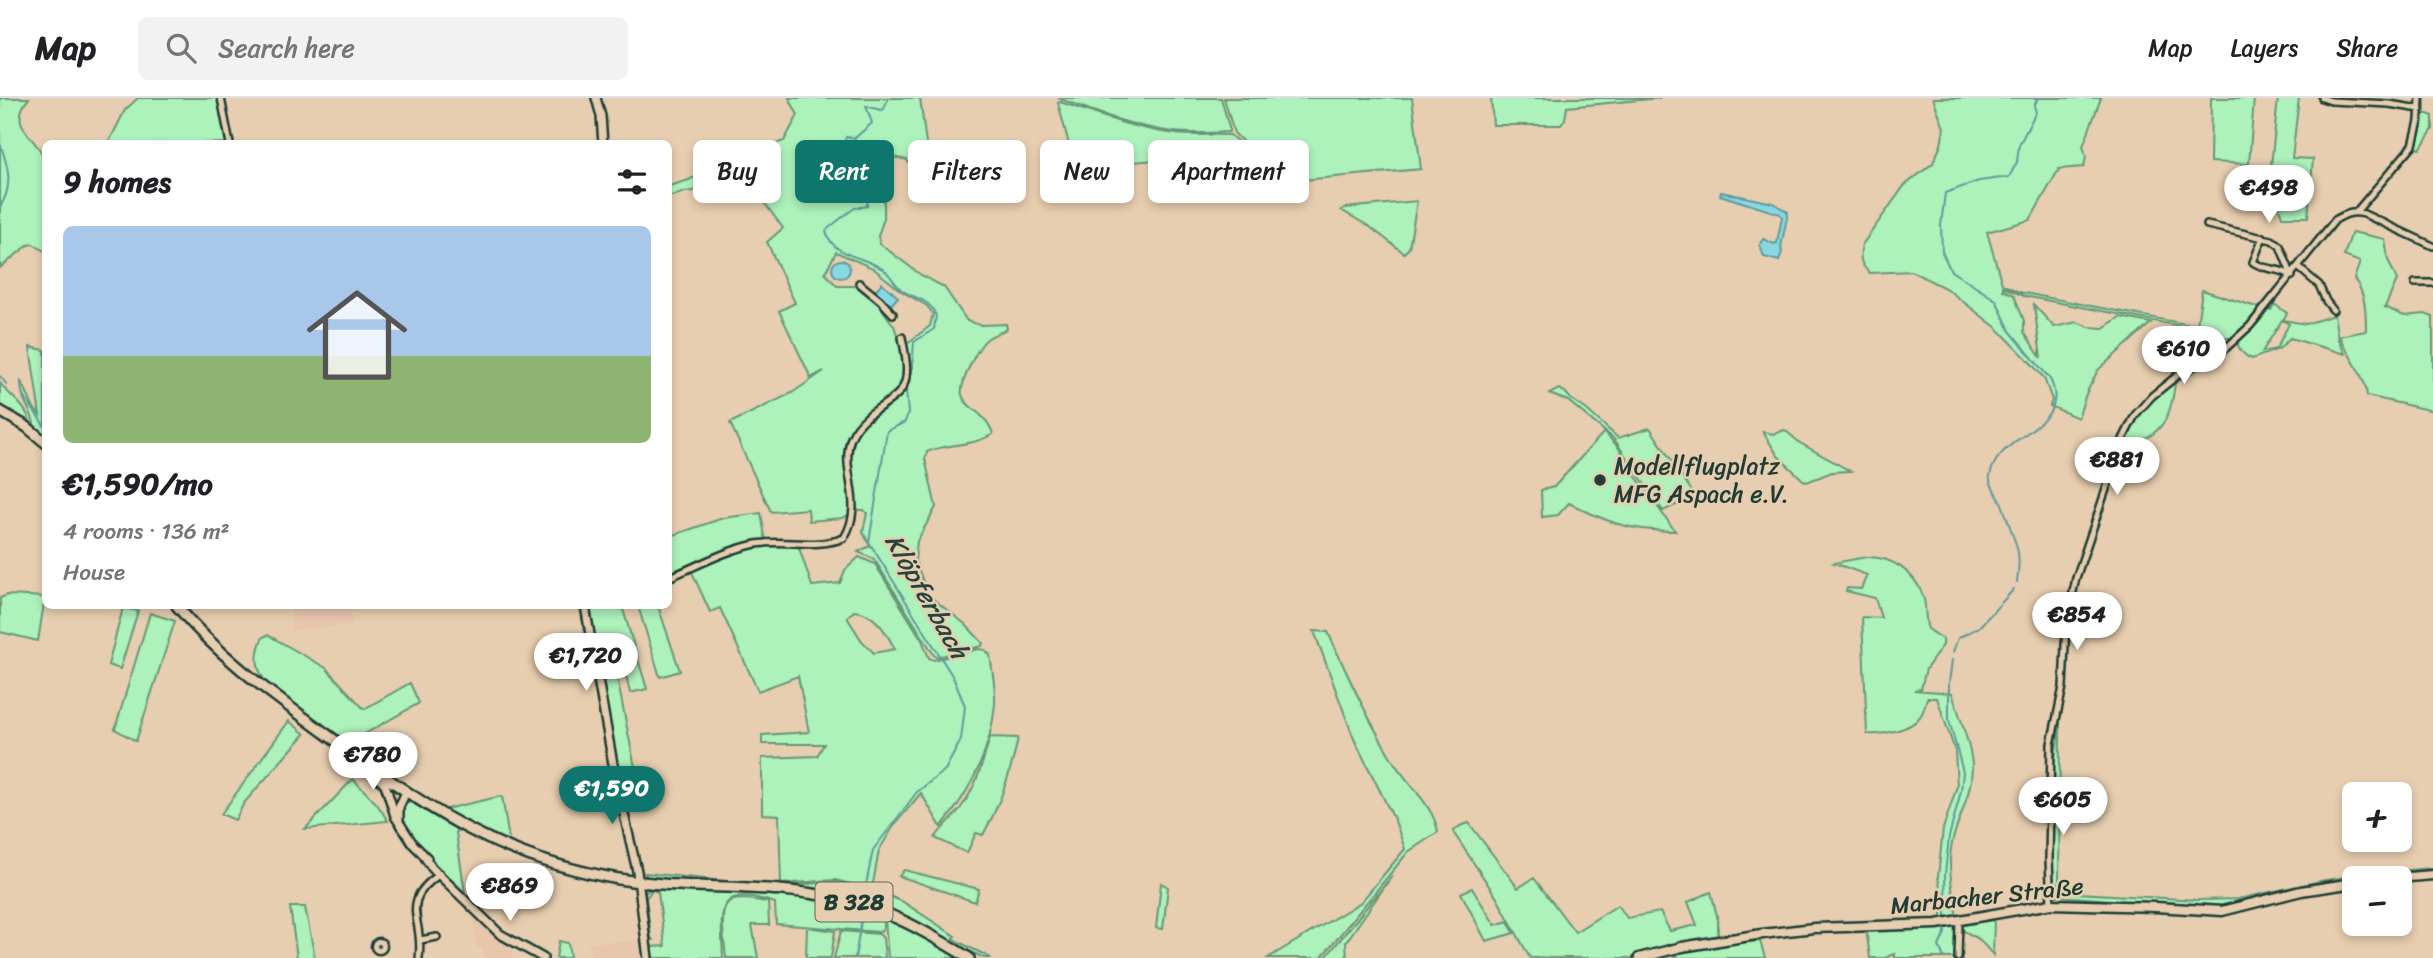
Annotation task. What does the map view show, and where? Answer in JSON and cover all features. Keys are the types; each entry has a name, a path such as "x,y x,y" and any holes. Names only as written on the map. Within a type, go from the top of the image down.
{"main road":[{"path":"0,411 42,440"},
{"name":"B 328","path":"180,609 240,670 403,795 419,801 477,835 522,854 570,869 638,881 781,891 841,899 873,908 906,922 969,958"},
{"path":"2412,877 2433,875"},
{"name":"Marbacher Straße","path":"1639,958 1697,944 1794,930 1945,923 2051,904 2222,911 2301,891 2342,885"}],"street":[{"path":"221,98 229,140"},
{"path":"596,98 603,140"},
{"path":"2322,98 2389,104 2420,111"},
{"path":"2356,212 2413,145 2420,98"},
{"path":"2051,904 2051,744 2063,687 2066,625 2076,578 2123,439 2135,415 2151,396 2183,371 2226,348 2250,326 2335,220 2345,214 2356,212 2382,221 2433,246"},
{"path":"2207,225 2272,240 2280,246 2292,276"},
{"path":"2263,237 2253,262 2264,268 2283,270 2292,276"},
{"path":"2298,267 2319,285 2333,310"},
{"path":"859,283 892,314"},
{"path":"2415,283 2433,284"},
{"path":"672,576 730,552 758,544 820,545 844,538 855,510 849,461 850,440 857,426 901,391 906,381 902,337"},
{"path":"585,609 615,775 638,881 648,958"},
{"path":"354,757 385,784 400,825 432,869 500,934 542,958"},
{"path":"392,804 395,795 403,795 398,813 400,825"},
{"path":"419,958 420,940 415,910 417,898 423,888 440,874"},
{"path":"641,900 646,888 660,884"},
{"path":"1958,958 1959,921"},
{"path":"420,940 437,937"},
{"path":"373,958 376,949"}],"shaded area":[{"path":"293,609 350,609 353,625 290,630"},
{"path":"473,918 512,950 513,958 484,958 482,947 477,947"},
{"path":"589,942 643,942 646,958 591,958"}],"green space":[{"path":"0,98 29,98 21,116 25,130 42,153 42,250 33,244 28,245 0,268"},
{"path":"138,98 219,98 227,140 110,140 125,110"},
{"path":"789,98 920,98 926,140 908,140 908,162 894,157 894,140 795,140 795,203 884,203 884,218 878,236 880,244 921,275 944,287 967,321 980,325 1006,324 1007,329 987,339 979,349 966,374 962,390 964,400 986,421 993,434 976,441 927,452 925,459 936,507 917,541 915,560 928,595 965,624 983,643 982,646 937,657 934,655 874,559 858,552 870,546 863,532 867,513 864,510 856,510 851,480 851,513 843,518 809,521 808,509 771,512 730,423 792,393 824,371 811,378 779,311 795,303 767,242 783,228 765,203 781,203 781,142 798,115","holes":["836,252 873,268 901,291 927,306 933,314 930,326 905,345 905,386 902,393 861,423 853,437 850,452 849,439 856,425 873,408 900,390 904,379 904,355 894,326 879,305 856,286 837,286 825,273"]},
{"path":"1058,98 1221,98 1229,132 1188,133 1159,130 1114,118"},
{"path":"1224,98 1412,98 1421,169 1309,179 1309,140 1241,140 1234,133"},
{"path":"1491,98 1660,98 1567,107 1561,125 1493,125"},
{"path":"1933,98 2101,98 2083,146 2086,156 2084,167 2059,169 2030,220 1987,232 2002,284 2019,292 2190,325 2193,323 2190,328 2024,296 2003,287 2003,290 2014,295 2024,321 2024,332 2041,358 2034,305 2054,327 2077,322 2089,327 2103,328 2120,317 2151,323 2098,370 2078,418 2050,406 2052,400 2044,378 2031,363 1998,329 1947,289 1911,271 1870,273 1862,264 1862,245 1904,186 1933,163 1941,145 1944,128"},
{"path":"2211,98 2254,98 2249,164 2210,162"},
{"path":"2278,98 2299,98 2292,158 2313,159 2308,217 2282,217 2278,204 2268,202 2275,167 2271,166"},
{"path":"2425,98 2425,113 2422,112"},
{"path":"1058,103 1146,129 1183,135 1230,135 1236,140 1148,140 1148,161 1134,162 1134,140 1068,140"},
{"path":"2425,113 2433,116 2433,129 2420,149 2416,147"},
{"path":"693,178 693,191 672,196 672,185"},
{"path":"1417,201 1409,248 1404,253 1370,227 1341,210 1345,208"},
{"path":"2352,232 2385,239 2388,260 2397,280 2385,307 2404,316 2425,314 2433,317 2433,411 2367,396 2360,373 2339,336 2366,331 2363,297 2354,279 2360,262 2344,256"},
{"path":"2202,290 2263,309 2234,338 2218,338 2199,330 2197,325"},
{"path":"2274,304 2287,313 2283,320 2306,324 2334,315 2338,339 2345,354 2290,338 2279,349 2249,358 2240,349 2237,341 2271,310","holes":["2282,320 2289,324 2276,349 2262,352"]},
{"path":"30,347 42,349 42,435 35,429 21,382 40,415"},
{"path":"2219,353 2224,354 2175,383 2171,406 2163,424 2149,437 2128,447 2119,472 2115,471 2132,429 2153,400 2181,377"},
{"path":"0,383 22,406 30,423 0,407"},
{"path":"1559,389 1618,438 1650,428 1695,496 1663,511 1614,439 1568,401 1549,394"},
{"path":"1785,430 1800,443 1850,471 1832,472 1807,482 1803,480 1778,456 1763,432 1774,434"},
{"name":"Modellflugplatz MFG Aspach e.V.","path":"1604,432 1618,447 1675,531 1620,524 1569,503 1558,515 1542,517 1541,490 1554,487"},
{"path":"761,513 766,542 752,544 672,576 672,536 723,518"},
{"path":"776,544 798,545 812,586 840,583 845,570 859,557 875,564 922,640 929,658 934,660 978,649 985,650 990,655 995,692 993,721 984,754 970,785 941,827 921,793 895,824 879,850 872,889 835,880 781,884 779,815 762,814 762,758 817,756 824,744 762,744 762,735 809,732 798,676 758,691 720,608 710,612 691,570 732,554","holes":["854,611 861,612 879,624 895,649 874,653 862,641 848,619"]},
{"path":"1866,557 1884,559 1908,573 1923,596 1928,629 1943,639 1943,645 1926,669 1921,689 1914,690 1952,693 1971,758 1970,785 1953,839 1950,859 1957,918 1942,921 1938,877 1943,829 1957,786 1955,751 1937,698 1927,698 1917,720 1904,728 1881,734 1867,734 1862,617 1881,618 1875,598 1846,591 1847,588 1861,589 1867,575 1834,563"},
{"path":"7,595 42,597 43,609 38,641 0,632 0,598"},
{"path":"123,609 138,611 120,669 108,665"},
{"path":"588,609 623,609 647,689 630,693 622,657 613,658 639,787 620,791"},
{"path":"639,609 659,609 680,671 660,677"},
{"path":"150,613 175,621 136,741 115,729"},
{"path":"1314,631 1328,632 1374,728 1398,768 1431,812 1438,832 1408,852 1321,958 1268,958 1361,902 1405,849 1395,821 1354,739"},
{"path":"268,635 326,668 364,709 410,683 419,703 347,744 293,703 291,705 267,684 258,668 257,659 263,637"},
{"path":"289,721 305,734 244,803 235,820 221,814"},
{"path":"2060,723 2061,892 2198,900 2238,899 2325,880 2342,878 2342,881 2219,908 2058,896 2055,893 2052,863 2054,765"},
{"path":"990,737 1018,738 1009,776 995,811 983,835 976,833 967,853 935,838 960,809 975,784"},
{"path":"353,779 377,804 388,821 305,829"},
{"path":"502,796 510,846 441,810"},
{"path":"404,802 415,803 455,826 465,893 426,856 408,833 401,813"},
{"path":"1469,823 1518,888 1534,878 1575,932 1618,905 1627,918 1660,912 1670,931 1697,925 1688,902 1711,892 1718,920 1718,937 1694,940 1635,958 1530,958 1497,898 1453,832"},
{"path":"2433,868 2433,872 2412,874 2412,870"},
{"path":"904,870 979,889 975,902 899,876"},
{"path":"645,873 777,886 836,882 881,895 884,898 883,909 851,899 648,879"},
{"path":"1392,876 1346,942 1347,958 1325,958"},
{"path":"1161,883 1168,887 1163,929 1156,928"},
{"path":"653,887 772,892 831,900 888,916 963,958 888,958 885,919 883,929 879,932 776,924 775,903 741,896 731,899 725,905 722,915 723,958 652,958 651,947 665,946 658,892 652,890 646,898 653,940 649,940 645,893"},
{"path":"1472,888 1495,925 1508,921 1514,933 1486,941 1461,893"},
{"path":"887,895 903,902 955,936 953,939 991,958 984,958 885,910"},
{"path":"733,900 768,902 769,925 752,925 758,958 726,958 723,928 726,906"},
{"path":"290,907 305,907 315,958 297,958"},
{"path":"1994,919 1993,955 1979,939 1962,930 1962,925"},
{"path":"1956,925 1956,958 1895,958 1895,953 1885,958 1870,958 1866,929"},
{"path":"807,927 835,931 831,958 806,958"},
{"path":"841,931 879,934 883,938 885,958 834,958"},
{"path":"559,941 568,943 570,958 556,958"},
{"path":"1760,941 1765,958 1680,958 1672,954 1683,949"}],"water":[{"path":"1721,192 1773,203 1788,212 1779,261 1764,257 1760,245 1764,239 1777,243 1782,217 1780,214 1720,195"},
{"path":"841,260 847,263 850,269 847,275 841,278 835,275 832,269 835,263"},
{"path":"882,283 898,297 889,307 873,293"}],"waterway":[{"name":"Klöpferbach","path":"864,895 873,850 917,792 945,770 961,740 965,706 953,677 869,542 887,431 905,422 908,413 906,389 912,370 914,342 934,329 936,316 930,306 902,290 884,270 835,246 826,231 855,208 867,206 870,185 842,151 846,137 855,138 872,123 866,106 884,109 888,98"},
{"path":"2017,582 2017,549 1990,476 1999,457 2009,446 2045,418 2055,395 2050,379 2010,331 1996,300 1951,271 1942,252 1941,225 1945,193 1979,181 2009,177 2017,162 2019,145 2036,112 2034,106 2038,98"},
{"path":"0,143 8,183 0,207"},
{"path":"0,376 7,385"},
{"path":"23,395 42,422"},
{"path":"1953,652 1958,638 1979,627 2014,589"},
{"path":"1946,918 1945,874 1949,837 1963,772 1949,720 1952,660"},
{"name":"Klöpferbach","path":"855,958 862,915"},
{"path":"1944,958 1939,946 1945,927"}],"place":[{"name":"Modellflugplatz MFG Aspach e.V.","path":"1600,480"}]}
